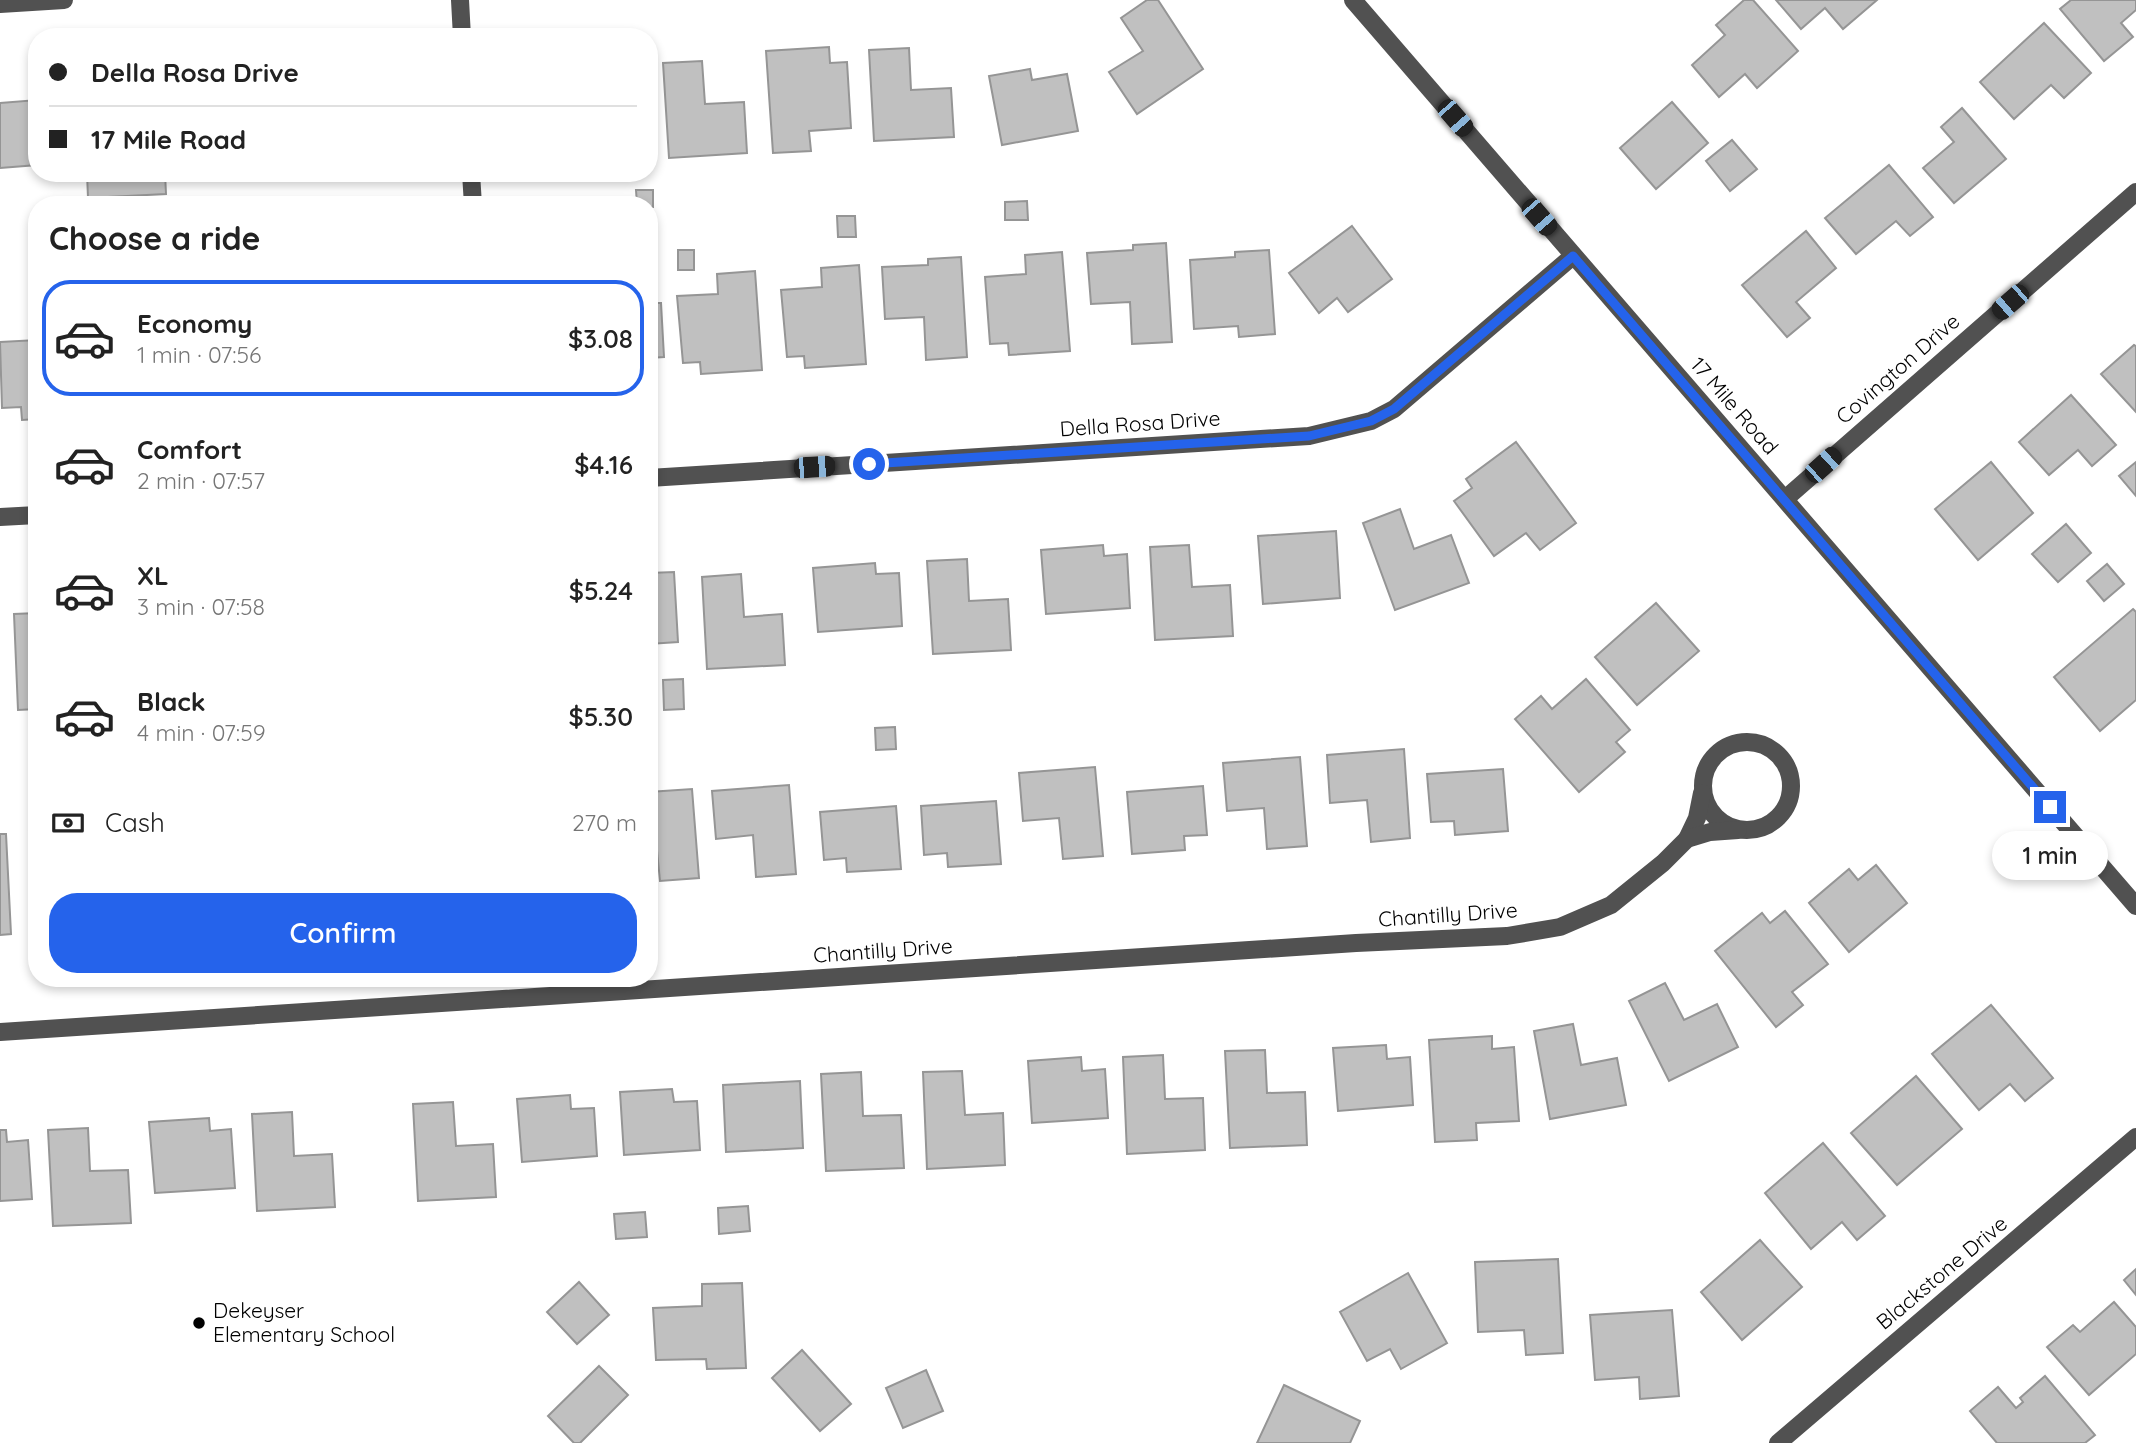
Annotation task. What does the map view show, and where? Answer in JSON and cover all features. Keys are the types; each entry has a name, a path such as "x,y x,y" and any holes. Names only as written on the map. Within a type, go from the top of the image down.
{"street":[{"path":"0,4 64,0"},
{"path":"460,0 462,28"},
{"name":"17 Mile Road","path":"1353,0 2136,906"},
{"name":"Covington Drive","path":"1785,499 2136,192"},
{"name":"Della Rosa Drive","path":"658,477 1309,436 1359,424 1394,409 1573,256"},
{"path":"0,517 28,515"},
{"path":"1745,741 1760,743 1773,750 1790,775 1791,789 1779,816 1767,825 1753,830 1710,832 1687,839 1697,818 1704,775 1709,762 1718,751 1745,741"},
{"path":"1702,789 1705,803 1714,816 1724,825 1738,830"},
{"name":"Chantilly Drive","path":"0,1032 1356,943 1507,936 1559,927 1611,905 1663,863 1687,839"},
{"path":"522,987 523,997"},
{"name":"Blackstone Drive","path":"1778,1443 2136,1137"}],"building":[{"path":"1147,0 1158,0 1203,69 1137,114 1109,72 1143,51 1121,18"},
{"path":"1744,0 1753,0 1798,51 1757,88 1745,74 1719,97 1692,65 1725,35 1716,25"},
{"path":"1776,0 1877,0 1843,29 1825,8 1801,29"},
{"path":"2071,0 2136,0 2136,10 2121,23 2133,37 2104,61 2060,9"},
{"path":"2044,23 2091,73 2064,98 2051,85 2014,119 1980,82"},
{"path":"829,47 830,63 847,62 851,128 809,131 811,151 773,153 766,51"},
{"path":"909,48 911,90 951,88 954,137 874,141 869,50"},
{"path":"702,61 705,104 744,102 747,153 669,158 663,63"},
{"path":"1030,69 1032,80 1067,74 1078,131 1002,145 989,76"},
{"path":"28,101 28,166 0,168 0,103"},
{"path":"1672,102 1708,143 1656,189 1620,148"},
{"path":"1962,108 2006,159 1954,203 1923,168 1954,142 1941,127"},
{"path":"1732,140 1757,169 1730,191 1706,161"},
{"path":"1889,165 1933,217 1910,236 1896,221 1856,254 1825,218"},
{"path":"87,182 165,182 166,194 88,196"},
{"path":"636,190 653,190 653,196 636,196"},
{"path":"1027,201 1028,220 1005,220 1005,202"},
{"path":"837,216 855,216 856,237 838,237"},
{"path":"1352,226 1392,279 1348,312 1337,298 1319,313 1289,273"},
{"path":"1806,231 1836,268 1796,302 1810,318 1787,337 1742,285"},
{"path":"1166,243 1172,342 1132,344 1130,302 1091,304 1087,253 1133,250 1133,245"},
{"path":"678,250 694,250 694,270 678,270"},
{"path":"1269,250 1275,334 1239,337 1238,326 1194,329 1190,260 1235,257 1235,252"},
{"path":"1062,252 1070,351 1009,355 1008,343 990,344 985,277 1026,274 1025,255"},
{"path":"961,257 967,357 926,360 924,317 885,319 882,267 928,265 928,259"},
{"path":"859,265 866,364 805,368 804,356 787,357 781,290 822,287 821,268"},
{"path":"755,271 762,370 701,374 700,362 683,363 677,296 718,294 717,274"},
{"path":"658,303 661,303 664,357 658,357"},
{"path":"28,340 28,420 22,420 21,407 2,408 0,342"},
{"path":"2136,346 2136,412 2101,374"},
{"path":"2071,395 2116,445 2092,466 2078,450 2049,475 2019,442"},
{"path":"1516,442 1576,523 1540,550 1526,533 1494,556 1454,501 1472,488 1466,479"},
{"path":"1991,462 2033,513 1978,560 1935,509"},
{"path":"2136,462 2136,496 2119,476"},
{"path":"1400,509 1414,549 1451,535 1469,583 1395,610 1363,523"},
{"path":"2066,524 2091,553 2058,582 2032,554"},
{"path":"1336,531 1340,598 1263,604 1258,536"},
{"path":"1103,545 1104,556 1127,554 1130,608 1046,614 1041,550"},
{"path":"1189,545 1192,587 1230,585 1233,636 1155,640 1150,547"},
{"path":"967,559 969,601 1008,599 1011,650 933,654 927,561"},
{"path":"875,563 876,574 899,573 902,626 818,632 813,568"},
{"path":"2107,564 2124,584 2104,601 2087,581"},
{"path":"674,572 678,642 658,643 658,573"},
{"path":"741,574 744,617 782,614 785,665 707,669 702,577"},
{"path":"1656,603 1699,651 1637,705 1595,657"},
{"path":"2133,609 2136,612 2136,700 2100,731 2054,677"},
{"path":"28,613 28,709 18,710 14,614"},
{"path":"683,679 684,709 664,710 663,680"},
{"path":"1586,679 1630,730 1616,742 1625,752 1579,792 1515,719 1541,696 1552,709"},
{"path":"895,727 896,749 876,750 875,728"},
{"path":"1404,749 1410,838 1371,842 1367,800 1330,803 1327,755"},
{"path":"1300,757 1307,846 1267,849 1264,808 1227,811 1223,763"},
{"path":"1095,767 1103,856 1063,859 1059,818 1023,821 1019,773"},
{"path":"1503,769 1508,831 1455,835 1454,821 1431,822 1427,774"},
{"path":"789,785 796,874 756,877 753,835 716,839 712,791"},
{"path":"1203,786 1207,835 1184,836 1185,850 1132,854 1127,792"},
{"path":"692,789 699,878 660,881 658,791"},
{"path":"996,801 1001,864 948,867 947,853 924,855 921,806"},
{"path":"896,806 901,869 847,872 846,858 824,860 820,812"},
{"path":"0,834 6,834 11,934 0,935"},
{"path":"1876,865 1907,903 1849,952 1809,903 1849,869 1858,880"},
{"path":"1785,911 1828,964 1792,992 1803,1005 1776,1027 1715,951 1762,913 1770,923"},
{"path":"1665,983 1684,1020 1717,1004 1738,1047 1669,1081 1629,1001"},
{"path":"1991,1005 2053,1078 2025,1101 2010,1084 1979,1110 1932,1054"},
{"path":"1573,1024 1581,1065 1617,1058 1626,1105 1550,1119 1534,1031"},
{"path":"1492,1036 1492,1049 1514,1047 1519,1121 1476,1123 1477,1140 1435,1142 1429,1040"},
{"path":"1386,1045 1387,1059 1410,1057 1413,1105 1338,1111 1333,1048"},
{"path":"1265,1050 1267,1093 1305,1092 1307,1145 1230,1148 1225,1051"},
{"path":"1163,1055 1165,1099 1203,1098 1205,1150 1127,1154 1123,1057"},
{"path":"1081,1057 1082,1071 1105,1069 1108,1118 1032,1123 1028,1061"},
{"path":"962,1071 965,1115 1003,1113 1005,1165 927,1169 923,1072"},
{"path":"861,1072 863,1116 901,1115 904,1168 826,1171 821,1074"},
{"path":"1916,1076 1962,1129 1897,1185 1851,1133"},
{"path":"800,1081 803,1148 726,1152 723,1085"},
{"path":"672,1089 674,1102 697,1101 700,1150 624,1155 620,1092"},
{"path":"570,1095 571,1109 594,1108 597,1156 522,1162 517,1099"},
{"path":"453,1102 456,1146 493,1144 496,1197 418,1201 413,1104"},
{"path":"292,1112 294,1156 332,1154 335,1207 257,1211 252,1114"},
{"path":"209,1118 210,1131 231,1129 235,1188 155,1193 149,1122"},
{"path":"88,1128 90,1171 128,1170 131,1223 53,1226 48,1130"},
{"path":"0,1130 6,1130 7,1142 28,1140 32,1199 0,1201"},
{"path":"1823,1143 1885,1216 1857,1240 1842,1222 1811,1249 1765,1193"},
{"path":"748,1206 750,1231 719,1234 718,1208"},
{"path":"645,1212 647,1237 616,1239 614,1214"},
{"path":"1760,1240 1802,1287 1742,1340 1701,1292"},
{"path":"1558,1259 1563,1353 1526,1355 1524,1330 1478,1332 1475,1262"},
{"path":"2136,1269 2136,1295 2124,1280"},
{"path":"1408,1273 1447,1343 1401,1369 1390,1349 1367,1361 1340,1312"},
{"path":"579,1282 609,1315 577,1344 547,1312"},
{"path":"742,1283 746,1368 707,1369 706,1359 656,1360 653,1308 702,1306 702,1284"},
{"path":"2114,1302 2136,1327 2136,1354 2089,1395 2047,1347 2073,1325 2080,1332"},
{"path":"1672,1310 1679,1396 1640,1399 1639,1377 1595,1380 1590,1315"},
{"path":"802,1350 851,1404 820,1431 772,1378"},
{"path":"599,1366 628,1395 580,1443 574,1443 548,1416"},
{"path":"926,1370 943,1411 903,1428 886,1388"},
{"path":"2045,1376 2095,1435 2085,1443 1997,1443 1970,1411 1998,1387 2016,1408 2023,1402 2020,1398"},
{"path":"1284,1385 1360,1421 1350,1443 1257,1443"}],"place":[{"name":"Dekeyser Elementary School","path":"199,1323"}],"route":[{"path":"869,464 1309,436 1371,421 1394,409 1573,256 2050,807"}]}
